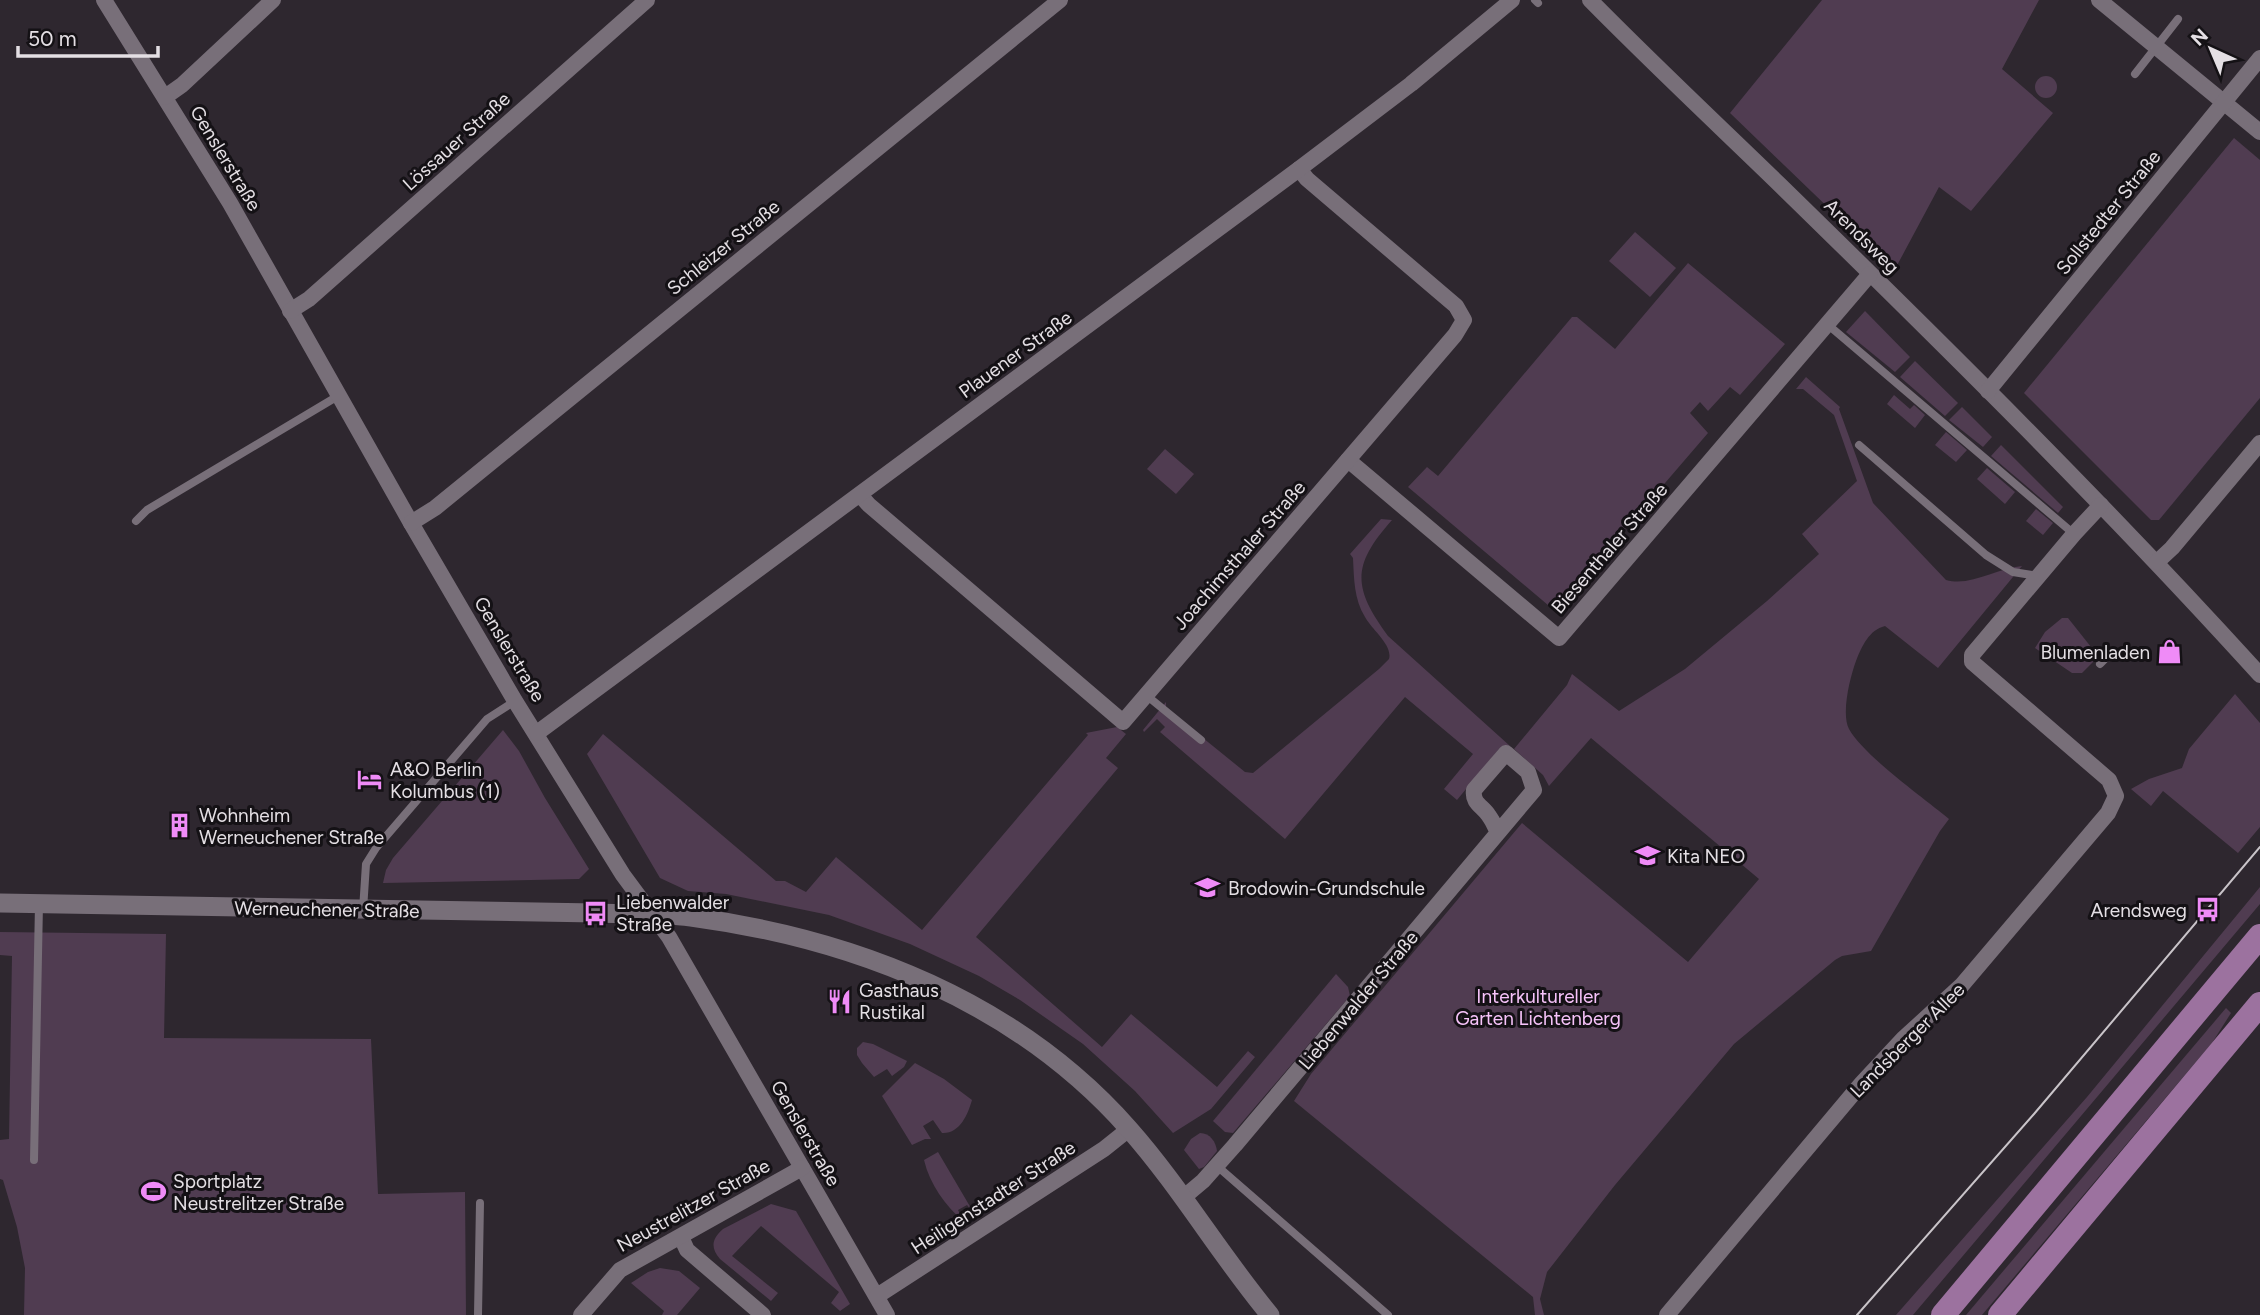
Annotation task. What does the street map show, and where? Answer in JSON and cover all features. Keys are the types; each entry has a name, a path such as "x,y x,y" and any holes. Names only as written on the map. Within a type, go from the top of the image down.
{"main road":[{"path":"1942,1315 2260,936"},
{"path":"2000,1315 2260,1003"}],"street":[{"name":"Genslerstraße","path":"104,0 230,203 338,396 516,701 623,875 669,937 887,1315"},
{"path":"165,97 182,85 273,0"},
{"name":"Lössauer Straße","path":"290,311 309,299 647,0"},
{"name":"Schleizer Straße","path":"411,523 445,499 1060,0"},
{"name":"Plauener Straße","path":"537,733 1299,169 1411,84 1513,0"},
{"name":"Arendsweg","path":"1590,0 1988,391 2157,562 2260,675"},
{"path":"2099,0 2260,132"},
{"name":"Sollstedter Straße","path":"1988,391 2260,58"},
{"name":"Joachimsthaler Straße","path":"860,495 1123,722 1455,335 1464,320 1456,306 1307,179 1299,169"},
{"name":"Biesenthaler Straße","path":"1348,460 1559,638 1870,274"},
{"path":"2157,562 2172,548 2260,443"},
{"path":"2038,576 2101,505"},
{"name":"Landsberger Allee","path":"1667,1315 1862,1083 1903,1039 1962,985 2108,813 2116,796 2109,780 1972,662 1972,655 2038,576"},
{"name":"Liebenwalder Straße","path":"1184,1197 1217,1166 1498,833 1534,790 1528,772 1506,753 1474,790 1473,796 1490,816 1498,833"},
{"name":"Werneuchener Straße","path":"0,903 653,916"},
{"path":"653,916 689,917 799,936 842,949 928,982 1003,1021 1037,1045 1103,1100 1184,1197 1236,1275 1269,1315"},
{"name":"Heiligenstadter Straße","path":"877,1296 1104,1149 1129,1129"},
{"name":"Neustrelitzer Straße","path":"581,1315 620,1270 802,1168"},
{"path":"681,1237 687,1250 763,1315"}],"lane":[{"path":"2135,74 2178,19"},
{"path":"1827,324 2074,534"},
{"path":"136,521 146,510 338,396"},
{"path":"1859,445 1986,555 2013,572 2038,576"},
{"path":"2100,664 2111,653"},
{"path":"1146,695 1201,740"},
{"path":"363,910 366,864 376,848 487,719 516,701"},
{"path":"34,1160 39,904"},
{"path":"1217,1166 1388,1315"},
{"path":"478,1315 480,1203"}],"green space":[{"path":"1822,0 2039,0 2002,69 2053,113 1971,211 1939,187 1894,271 1730,113"},
{"path":"2046,76 2054,79 2057,87 2054,95 2046,98 2038,95 2035,87 2038,79"},
{"path":"2234,138 2260,160 2260,398 2159,520 2151,520 2024,393"},
{"path":"1635,232 1676,268 1650,297 1609,261"},
{"path":"1688,263 1785,344 1740,395 1730,387 1708,411 1700,402 1690,413 1708,433 1555,611 1408,487 1427,467 1438,476 1572,317 1577,317 1615,349"},
{"path":"1865,311 1910,357 1895,372 1846,332"},
{"path":"1915,361 1958,403 1945,416 1900,377"},
{"name":"Interkultureller Garten Lichtenberg","path":"1806,377 1840,407 1873,503 1946,580 1965,581 2022,566 1938,668 1885,626 1867,639 1854,668 1846,705 1849,729 1867,752 1949,819 1871,951 1842,956 1835,960 1734,1044 1615,1185 1547,1272 1540,1299 1544,1315 1535,1315 1533,1297 1294,1101 1311,1074 1522,823 1688,962 1759,879 1591,738 1549,786 1543,775 1514,749 1567,685 1572,674 1619,711 1685,669 1819,554 1802,534 1857,481 1834,415 1803,389 1796,389"},
{"path":"1894,395 1910,409 1914,405 1925,415 1915,428 1887,404"},
{"path":"1962,407 1992,437 1983,447 1949,420"},
{"path":"1946,432 1967,450 1956,462 1935,445"},
{"path":"2001,445 2063,507 2058,513 1991,456"},
{"path":"1165,449 1194,474 1176,494 1147,469"},
{"path":"1987,468 2015,492 2005,504 1977,479"},
{"path":"2036,509 2053,523 2043,535 2026,521"},
{"path":"1381,519 1392,520 1369,550 1362,576 1363,590 1376,619 1388,636 1510,746 1499,749 1457,800 1444,789 1473,754 1405,697 1285,839 1160,732 1165,727 1157,719 1144,732 1143,730 1166,702 1166,708 1245,772 1253,773 1379,669 1389,659 1388,648 1361,610 1355,589 1353,558 1350,554"},
{"path":"2062,618 2068,618 2095,652 2094,661 2082,673 2072,673 2035,648 2045,632"},
{"path":"2235,694 2260,723 2260,827 2238,853 2163,791 2151,806 2131,789 2149,779 2182,768 2189,749"},
{"path":"1117,727 1126,734 1106,758 1118,768 976,937 1102,1047 1131,1014 1217,1087 1248,1051 1255,1057 1211,1109 1173,1133 1135,1091 1083,1044 1020,1000 979,976 910,944 829,915 726,894 688,891 660,878 587,754 603,734 776,881 785,881 806,892 836,857 922,930 1088,735 1086,733"},
{"path":"503,730 519,751 589,869 579,879 383,883 393,858"},
{"path":"2260,887 2260,904 1913,1315 1896,1315 2087,1097"},
{"path":"0,932 166,934 164,1038 371,1039 378,1194 465,1192 466,1315 24,1315 25,1268 17,1227 3,1180 0,1179 0,1140 9,1139 12,956 0,955"},
{"path":"1336,974 1348,987 1350,996 1233,1133 1225,1132 1213,1121"},
{"path":"2226,1008 2231,1013 2212,1043 1982,1315 1966,1315"},
{"path":"863,1042 873,1044 907,1061 904,1067 892,1076 887,1069 874,1077 857,1055 857,1048"},
{"path":"915,1063 944,1079 972,1100 965,1117 954,1130 942,1133 933,1120 923,1126 931,1139 912,1145 882,1096"},
{"path":"1200,1133 1212,1139 1217,1151 1204,1167 1199,1169 1184,1150 1191,1139"},
{"path":"938,1152 975,1215 967,1205 958,1210 964,1222 939,1194 930,1178 924,1160"},
{"path":"771,1204 796,1211 850,1304 840,1311 831,1303 839,1292 761,1226 732,1256 778,1293 771,1301 720,1259 714,1247 719,1233"},
{"path":"660,1268 679,1271 700,1288 677,1315 662,1315 664,1311 631,1283"}],"tram line":[{"path":"1857,1315 2034,1114 2260,847"}],"place":[{"name":"Blumenladen","path":"2170,652"},
{"name":"A&O Berlin Kolumbus (1)","path":"370,780"},
{"name":"Wohnheim Werneuchener Straße","path":"179,826"},
{"name":"Kita NEO","path":"1647,856"},
{"name":"Brodowin-Grundschule","path":"1208,888"},
{"name":"Arendsweg","path":"2207,910"},
{"name":"Liebenwalder Straße","path":"596,913"},
{"name":"Gasthaus Rustikal","path":"839,1001"},
{"name":"Sportplatz Neustrelitzer Straße","path":"153,1192"}]}
